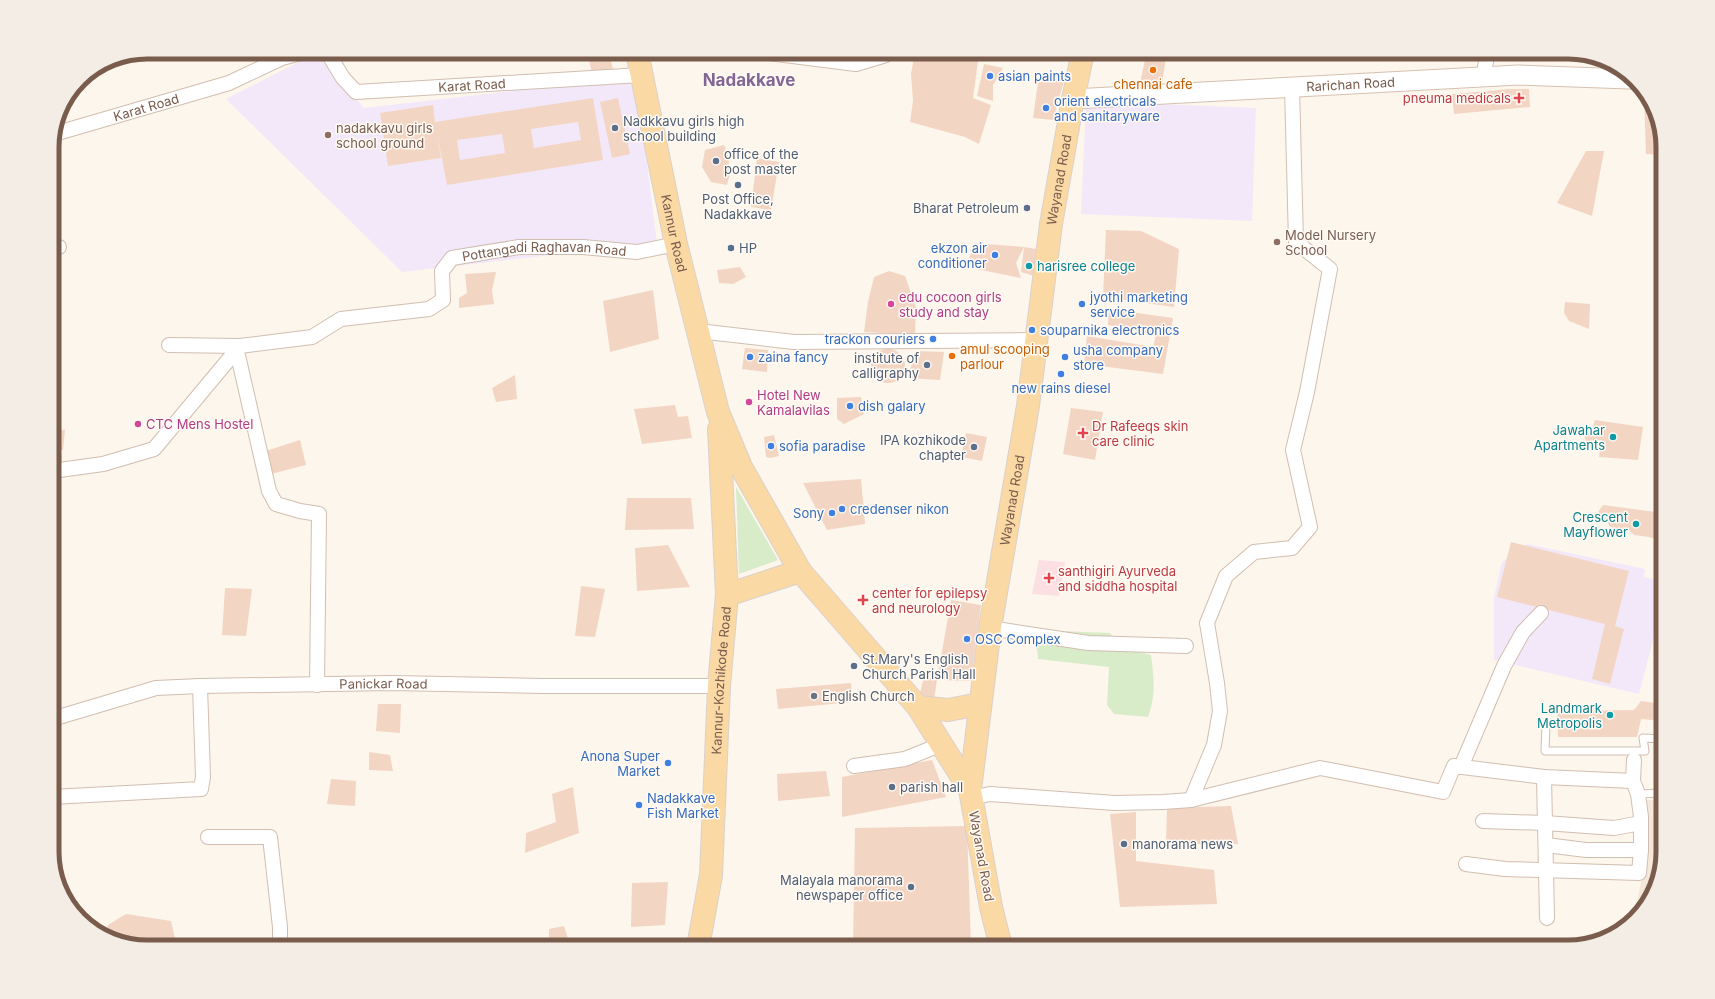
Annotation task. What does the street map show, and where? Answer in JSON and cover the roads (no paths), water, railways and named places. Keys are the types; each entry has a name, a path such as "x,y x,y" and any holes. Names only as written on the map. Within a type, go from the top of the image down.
{"main road":[{"name":"Kannur Road","path":"638,59 676,244 718,412"},
{"name":"Wayanad Road","path":"999,940 991,907 971,794 980,704 990,628 1028,406 1051,224 1082,59"},
{"path":"718,412 741,467 800,570 918,706 971,794"},
{"name":"Kannur-Kozhikode Road","path":"699,940 711,875 719,686 727,595 718,412"},
{"path":"727,595 800,570"},
{"path":"918,706 948,710 980,704"}],"street":[{"name":"Karat Road","path":"61,132 228,82 280,59"},
{"name":"Karat Road","path":"331,59 343,78 356,92 641,75"},
{"path":"816,59 856,64 873,59"},
{"path":"1483,77 1487,59"},
{"name":"Rarichan Road","path":"1073,99 1518,75 1624,79"},
{"path":"1191,800 1214,745 1218,718 1217,683 1207,623 1226,576 1254,552 1292,548 1310,527 1293,450 1307,392 1330,269 1296,242 1292,87"},
{"name":"Pottangadi Raghavan Road","path":"239,349 312,337 340,319 428,309 443,300 442,271 452,258 519,247 582,247 637,252 676,244"},
{"path":"698,332 794,342 1037,340"},
{"path":"169,345 239,349"},
{"path":"59,470 103,464 154,449 239,349"},
{"path":"239,349 269,491 276,504 300,511 320,514 317,685"},
{"path":"1461,767 1504,666 1523,632 1541,613"},
{"path":"990,628 1088,643 1186,646"},
{"name":"Panickar Road","path":"59,717 156,688 392,683 543,686 719,686"},
{"path":"59,797 201,789 203,777 200,686"},
{"path":"854,766 906,759 942,744"},
{"path":"1466,864 1505,869 1639,873 1641,823 1634,760"},
{"path":"971,794 1115,803 1191,800 1320,768 1443,792 1454,766 1636,787"},
{"path":"1544,777 1548,918"},
{"path":"1483,821 1545,823 1614,828 1641,823"},
{"path":"208,837 270,836 280,927 280,940"},
{"path":"1546,845 1586,850 1641,850"}],"lane":[{"path":"1546,726 1545,751 1645,751 1643,738 1656,739"},
{"path":"1636,787 1656,791"}],"place":[{"name":"chennai cafe","path":"1153,70"},
{"name":"asian paints","path":"990,76"},
{"name":"pneuma medicals","path":"1519,98"},
{"name":"orient electricals and sanitaryware","path":"1046,108"},
{"name":"Nadkkavu girls high school building","path":"615,128"},
{"name":"nadakkavu girls school ground","path":"328,135"},
{"name":"office of the post master","path":"716,161"},
{"name":"Post Office, Nadakkave","path":"738,185"},
{"name":"Bharat Petroleum","path":"1027,208"},
{"name":"Model Nursery School","path":"1277,242"},
{"name":"HP","path":"731,248"},
{"name":"ekzon air conditioner","path":"995,255"},
{"name":"harisree college","path":"1029,266"},
{"name":"edu cocoon girls study and stay","path":"891,304"},
{"name":"jyothi marketing service","path":"1082,304"},
{"name":"souparnika electronics","path":"1032,330"},
{"name":"trackon couriers","path":"933,339"},
{"name":"amul scooping parlour","path":"952,356"},
{"name":"zaina fancy","path":"750,357"},
{"name":"usha company store","path":"1065,357"},
{"name":"institute of calligraphy","path":"927,365"},
{"name":"new rains diesel","path":"1061,374"},
{"name":"Hotel New Kamalavilas","path":"749,402"},
{"name":"dish galary","path":"850,406"},
{"name":"CTC Mens Hostel","path":"138,424"},
{"name":"Dr Rafeeqs skin care clinic","path":"1083,433"},
{"name":"Jawahar Apartments","path":"1613,437"},
{"name":"sofia paradise","path":"771,446"},
{"name":"IPA kozhikode chapter","path":"974,447"},
{"name":"credenser nikon","path":"842,509"},
{"name":"Sony","path":"832,513"},
{"name":"Crescent Mayflower","path":"1636,524"},
{"name":"santhigiri Ayurveda and siddha hospital","path":"1049,578"},
{"name":"center for epilepsy and neurology","path":"863,600"},
{"name":"OSC Complex","path":"967,639"},
{"name":"St.Mary's English Church Parish Hall","path":"854,666"},
{"name":"English Church","path":"814,696"},
{"name":"Landmark Metropolis","path":"1610,715"},
{"name":"Anona Super Market","path":"668,763"},
{"name":"parish hall","path":"892,787"},
{"name":"Nadakkave Fish Market","path":"639,805"},
{"name":"manorama news","path":"1124,844"},
{"name":"Malayala manorama newspaper office","path":"911,887"}],"district":[{"name":"Nadakkave","path":"749,80"}]}
